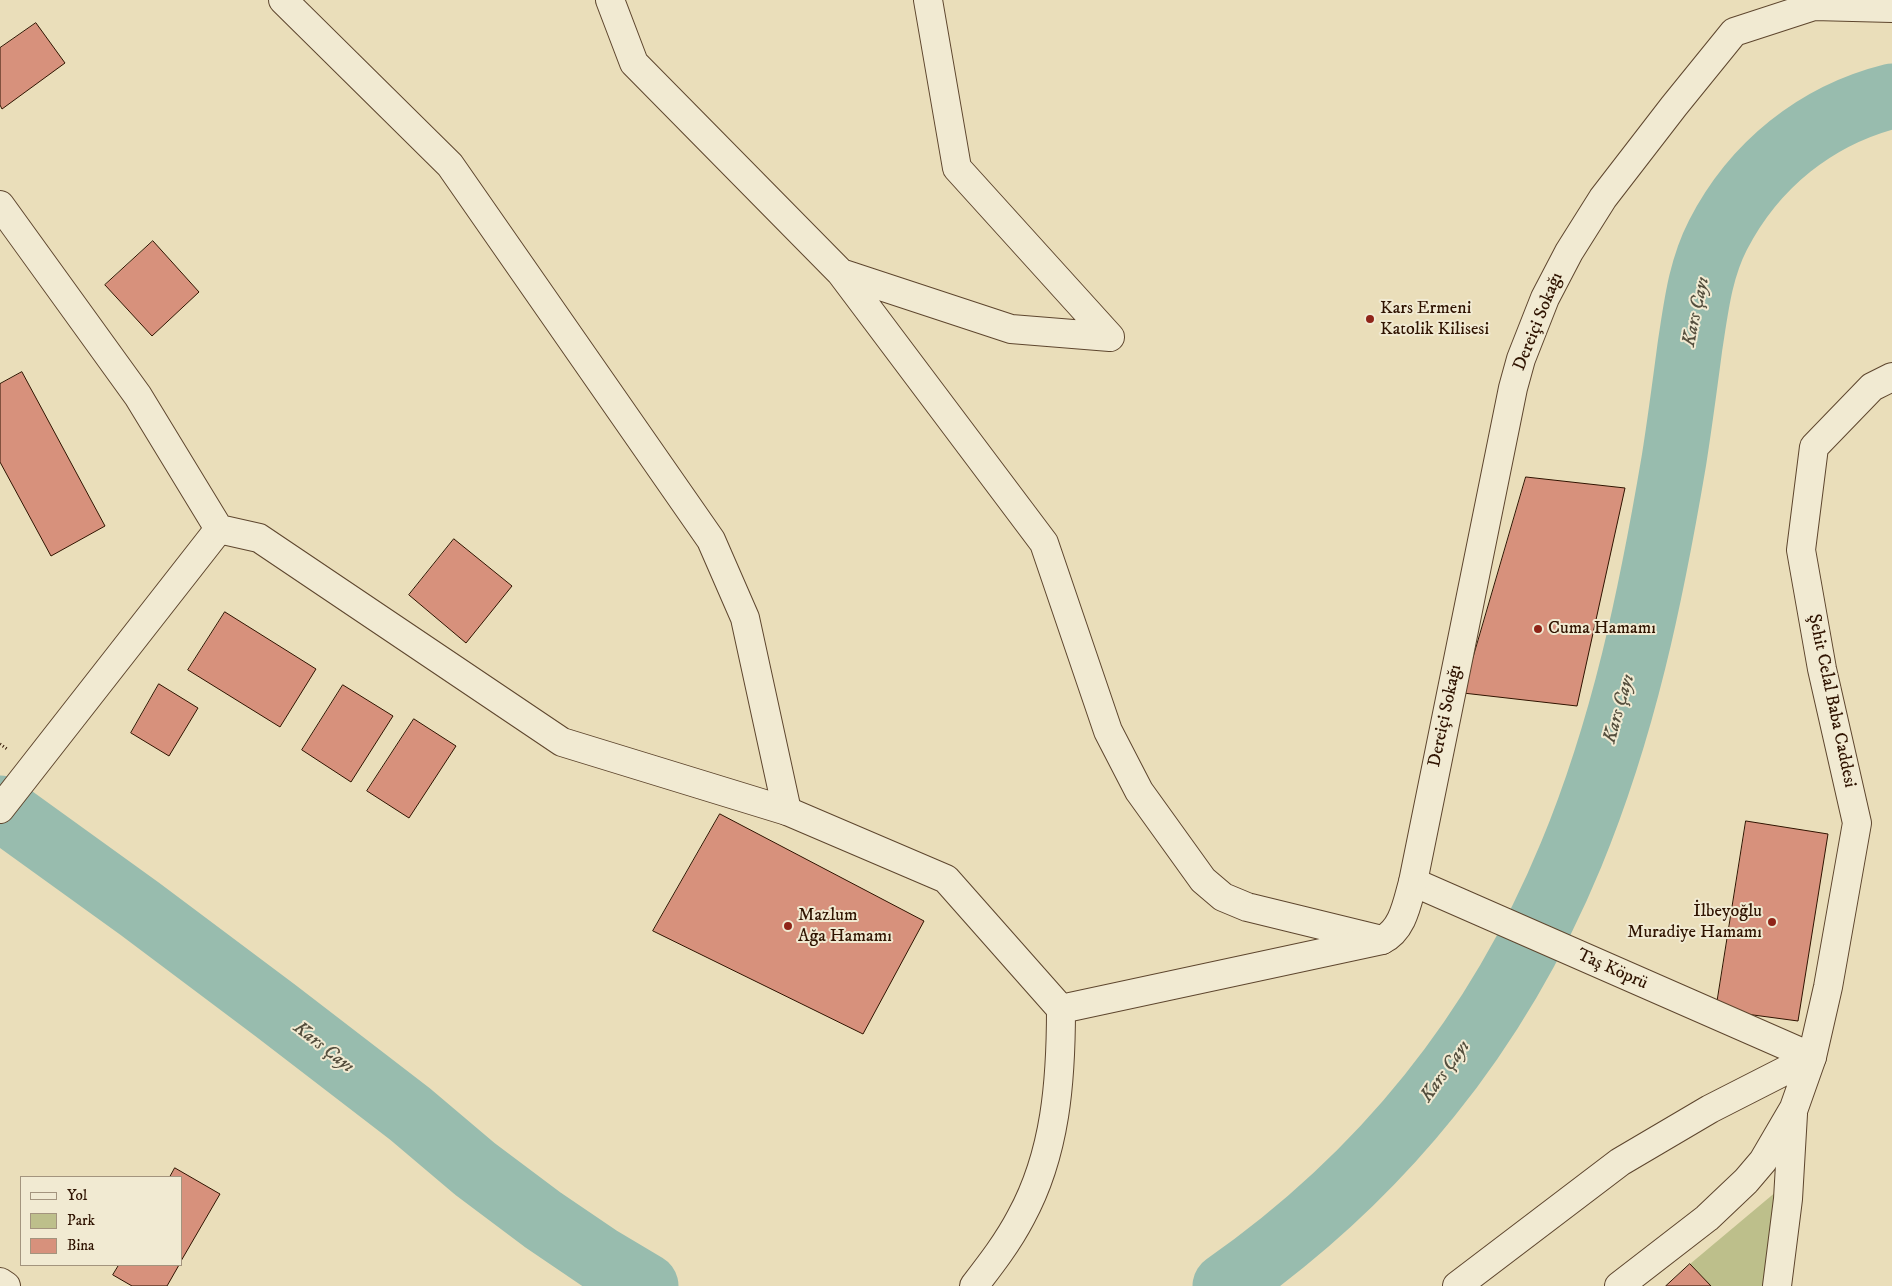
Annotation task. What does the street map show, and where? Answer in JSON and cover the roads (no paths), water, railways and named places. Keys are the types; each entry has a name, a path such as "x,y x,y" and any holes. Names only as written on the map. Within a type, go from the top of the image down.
{"street":[{"path":"283,0 450,166 711,540 745,618 787,811"},
{"path":"610,0 634,63 841,273 1044,542 1108,731 1139,791 1203,880 1223,897 1247,906 1382,940"},
{"path":"841,273 1011,329 1110,337 957,168 928,0"},
{"name":"Dereiçi Sokağı","path":"1382,940 1390,936 1398,926 1413,882 1513,388 1521,358 1545,298 1569,252 1603,198 1734,32 1814,6 1892,8"},
{"path":"0,205 138,396 219,529 259,538 562,742 787,811 946,879 1061,1009 1058,1091 1053,1125 1036,1184 1022,1215 996,1257 974,1286"},
{"name":"Şehit Celal Baba Caddesi","path":"1794,1108 1812,1058 1828,987 1857,823 1822,669 1801,550 1814,447 1872,387 1892,377"},
{"path":"0,809 219,529"},
{"name":"Taş Köprü","path":"1413,882 1812,1058"},
{"path":"1061,1009 1382,940"},
{"path":"1457,1286 1620,1162 1710,1108 1812,1058"},
{"path":"1619,1286 1707,1218 1746,1181 1763,1161 1794,1108"},
{"path":"1777,1286 1788,1199 1794,1108"},
{"path":"0,1282 6,1286"}],"waterway":[{"name":"Kars Çayı","path":"1225,1286 1282,1243 1335,1198 1384,1148 1429,1096 1471,1040 1508,982 1542,920 1571,855 1590,807 1621,710 1656,561 1674,460 1697,303 1703,275 1712,248 1733,210 1750,186 1790,146 1838,116 1892,96"},
{"name":"Kars Çayı","path":"0,808 140,909 276,1011 410,1114 475,1169 543,1220 599,1258 646,1286"}],"place":[{"name":"Kars Ermeni Katolik Kilisesi","path":"1370,319"},
{"name":"Cuma Hamamı","path":"1538,629"},
{"name":"İlbeyoğlu Muradiye Hamamı","path":"1772,922"},
{"name":"Mazlum Ağa Hamamı","path":"788,926"}]}
